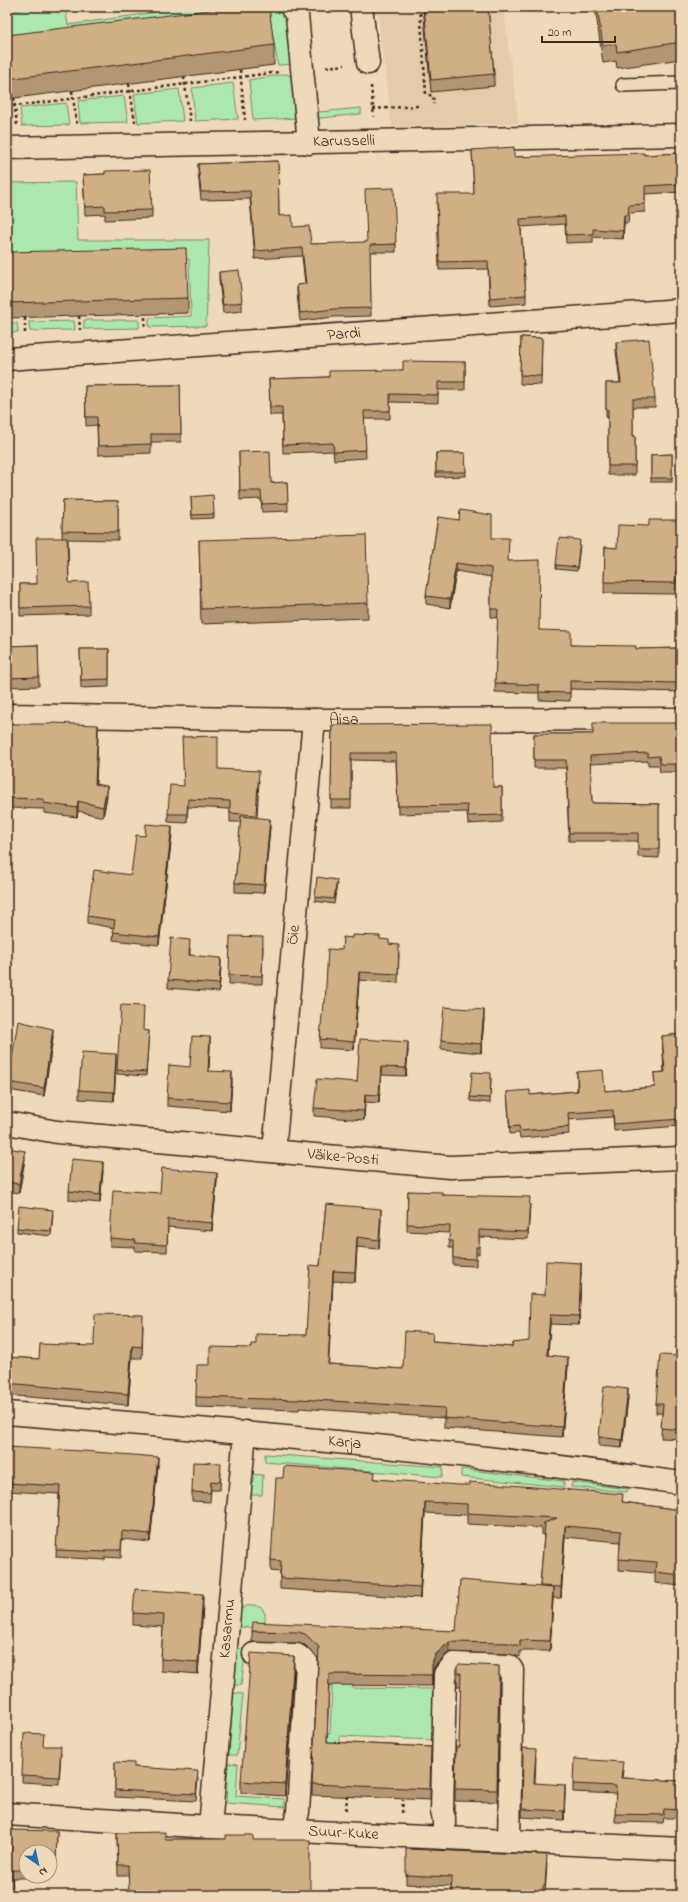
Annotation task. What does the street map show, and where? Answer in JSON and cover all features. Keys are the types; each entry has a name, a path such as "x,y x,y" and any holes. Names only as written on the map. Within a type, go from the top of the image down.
{"street":[{"path":"291,7 297,15 309,143"},
{"path":"362,7 368,63"},
{"name":"Karusselli","path":"12,139 309,143 681,135"},
{"name":"Pardi","path":"7,359 681,310"},
{"name":"Aisa","path":"7,715 314,720 681,719"},
{"name":"Õie","path":"274,1151 314,720"},
{"name":"Väike-Posti","path":"7,1123 57,1132 450,1167 681,1158"},
{"name":"Karja","path":"7,1413 245,1432 563,1466 681,1483"},
{"name":"Kasarmu","path":"210,1827 245,1432"},
{"path":"254,1654 297,1655 307,1663 298,1812 293,1830"},
{"path":"444,1838 444,1818 442,1812 445,1674 454,1664 509,1666 512,1670 508,1841"},
{"name":"Suur-Kuke","path":"7,1814 210,1827 681,1849"}],"lane":[{"path":"623,85 681,83"}],"path":[{"path":"420,7 426,94 433,96 434,104"},
{"path":"7,107 302,69 368,63 377,141"},
{"path":"240,70 245,121"},
{"path":"184,77 190,122"},
{"path":"129,84 136,130"},
{"path":"72,91 77,131"},
{"path":"12,139 15,106 14,98"},
{"path":"373,109 418,106"},
{"path":"346,1814 347,1797"},
{"path":"402,1817 403,1800"}],"shaded area":[{"path":"377,7 503,7 519,123 392,128"}],"green space":[{"path":"40,7 65,7 68,25 157,12 156,7 280,7 290,17 294,64 278,65 270,19 7,53 7,12"},
{"path":"286,74 297,79 300,118 253,120 249,80"},
{"path":"312,75 319,112 361,108 361,114 311,119"},
{"path":"233,83 238,119 195,121 192,88"},
{"path":"179,89 183,121 138,123 134,94"},
{"path":"124,96 128,122 80,123 78,101"},
{"path":"66,103 69,125 22,126 20,108"},
{"path":"76,182 78,240 209,240 206,326 149,327 149,318 191,316 189,259 7,263 7,183"},
{"path":"84,320 139,320 139,328 84,329"},
{"path":"74,321 75,330 30,331 29,322"},
{"path":"7,323 17,323 18,332 7,333"},
{"path":"265,1454 443,1467 442,1477 265,1462"},
{"path":"461,1469 564,1481 564,1487 461,1477"},
{"path":"246,1474 263,1475 262,1495 244,1495"},
{"path":"572,1482 628,1489 627,1492 571,1487"},
{"path":"254,1605 262,1608 265,1614 265,1628 239,1627 238,1611 247,1606"},
{"path":"237,1648 246,1649 241,1685 234,1685"},
{"path":"353,1666 353,1688 434,1689 434,1740 340,1736 340,1753 310,1750 311,1734 330,1734 332,1685"},
{"path":"233,1693 243,1694 237,1755 229,1755"},
{"path":"228,1763 238,1764 236,1796 284,1799 285,1807 226,1803"}],"building":[{"path":"234,7 269,7 274,45 7,79 7,35"},
{"path":"424,7 488,7 494,74 431,80"},
{"path":"597,7 681,7 681,42 617,52 616,44 603,46"},
{"path":"514,147 514,157 681,153 681,184 645,186 645,204 629,205 628,215 624,215 623,231 593,229 593,234 566,235 565,216 520,219 526,295 490,298 488,261 439,262 437,194 474,194 472,150"},
{"path":"278,161 279,216 292,215 293,227 309,226 311,244 367,242 365,189 394,188 396,244 370,245 371,308 334,309 300,313 297,285 306,284 302,248 255,251 250,191 201,192 198,164"},
{"path":"150,170 152,210 105,211 105,206 85,207 83,175 105,174 105,171"},
{"path":"186,248 188,298 7,303 7,252"},
{"path":"239,270 242,302 223,305 219,272"},
{"path":"521,337 542,338 541,376 520,375"},
{"path":"649,339 655,399 633,399 635,466 608,466 608,409 606,409 606,383 621,383 616,342"},
{"path":"403,361 465,362 465,382 438,382 438,395 390,394 390,411 364,411 366,450 334,452 333,443 283,445 282,407 270,407 269,379 329,377 329,371 403,370"},
{"path":"180,385 181,434 151,434 151,444 98,446 97,417 86,417 85,386"},
{"path":"270,451 271,483 287,482 288,503 262,504 261,491 240,491 239,452"},
{"path":"436,453 465,453 466,472 436,472"},
{"path":"672,454 672,478 651,478 651,455"},
{"path":"213,495 214,514 192,515 191,497"},
{"path":"63,500 118,501 118,532 62,531"},
{"path":"460,510 492,515 492,538 509,538 508,561 540,560 539,630 571,631 571,645 636,646 636,649 680,648 681,683 570,681 570,693 539,692 539,685 495,683 498,609 491,609 491,568 456,563 450,599 426,596 438,517 459,520"},
{"path":"649,520 681,520 681,569 676,570 675,583 604,582 605,547 617,548 618,525 649,526"},
{"path":"366,535 368,603 201,609 199,540"},
{"path":"36,538 67,538 69,583 88,582 89,606 20,608 20,584 37,584"},
{"path":"559,538 580,540 577,567 556,565"},
{"path":"38,645 39,677 7,678 7,646"},
{"path":"80,649 109,649 109,679 81,680"},
{"path":"52,723 98,725 95,784 107,786 103,807 78,801 77,808 44,803 44,799 7,798 7,724"},
{"path":"593,723 681,723 681,764 660,764 659,756 648,757 648,753 590,756 592,803 659,804 659,849 638,849 638,833 569,833 566,760 534,760 534,734 593,734"},
{"path":"492,724 493,787 502,787 502,815 468,816 467,805 398,806 396,753 351,753 351,800 331,800 332,725"},
{"path":"218,736 218,769 259,771 256,815 230,813 230,801 188,799 187,814 168,814 170,785 184,786 182,737"},
{"path":"241,816 270,819 264,885 235,883"},
{"path":"146,824 172,826 159,937 113,932 115,920 87,916 94,870 131,875 136,835 145,836"},
{"path":"317,877 337,880 334,899 315,897"},
{"path":"352,935 380,936 380,939 389,940 389,944 399,945 398,974 359,972 354,1042 320,1039 323,1003 325,1003 328,949 342,950 343,937 352,938"},
{"path":"230,936 263,937 262,976 229,975"},
{"path":"171,938 190,940 189,955 221,958 219,984 168,980"},
{"path":"121,1005 144,1006 143,1030 149,1031 146,1072 117,1070"},
{"path":"444,1007 484,1010 481,1044 441,1040"},
{"path":"18,1021 53,1029 44,1088 8,1082"},
{"path":"681,1034 681,1090 678,1091 680,1119 614,1124 613,1110 568,1113 569,1127 520,1131 519,1126 510,1127 507,1092 530,1090 530,1095 578,1091 577,1072 603,1070 605,1091 655,1087 654,1073 665,1072 662,1036"},
{"path":"192,1036 210,1037 208,1071 232,1072 230,1102 167,1098 169,1065 190,1067"},
{"path":"360,1039 408,1042 406,1068 381,1067 379,1095 365,1094 364,1111 314,1108 317,1079 357,1082"},
{"path":"82,1052 116,1054 114,1092 79,1090"},
{"path":"472,1072 491,1073 490,1098 470,1097"},
{"path":"7,1148 25,1151 19,1184 7,1182"},
{"path":"72,1159 103,1162 100,1195 69,1191"},
{"path":"162,1168 217,1173 212,1223 168,1219 167,1245 135,1243 136,1240 110,1238 113,1190 160,1193"},
{"path":"408,1191 442,1192 442,1195 530,1197 528,1232 479,1230 479,1247 476,1247 476,1259 453,1258 453,1241 449,1241 450,1226 407,1224"},
{"path":"326,1204 381,1209 379,1240 357,1237 355,1272 333,1271 328,1364 403,1369 405,1331 433,1333 432,1341 512,1347 513,1343 529,1341 530,1294 545,1295 546,1261 581,1263 579,1316 550,1315 547,1355 568,1357 562,1427 444,1418 445,1408 299,1399 196,1397 197,1365 210,1365 210,1347 251,1348 251,1344 256,1344 256,1334 306,1335 310,1265 320,1266"},
{"path":"19,1206 53,1210 51,1231 17,1228"},
{"path":"95,1314 143,1315 142,1347 132,1346 128,1394 7,1384 7,1357 39,1359 40,1344 94,1346"},
{"path":"660,1355 681,1356 681,1430 661,1428 663,1404 656,1404"},
{"path":"604,1386 628,1389 622,1440 599,1437"},
{"path":"7,1447 158,1457 150,1534 122,1531 121,1550 105,1550 105,1552 56,1550 60,1486 7,1483"},
{"path":"193,1462 221,1463 220,1482 211,1481 210,1493 192,1492"},
{"path":"284,1466 375,1472 374,1479 459,1485 470,1485 470,1482 623,1494 622,1502 681,1510 681,1575 655,1572 656,1562 619,1559 621,1531 565,1526 561,1587 540,1586 545,1524 542,1524 557,1518 467,1513 467,1504 425,1502 420,1587 280,1578 281,1561 271,1560 276,1478 283,1478"},
{"path":"460,1580 553,1588 550,1641 520,1640 520,1646 509,1643 449,1642 435,1655 432,1663 432,1675 329,1674 327,1742 431,1747 430,1789 312,1784 319,1647 305,1634 298,1632 252,1631 253,1622 456,1631"},
{"path":"135,1589 203,1594 198,1662 161,1659 164,1615 133,1613"},
{"path":"251,1653 294,1656 285,1784 241,1781"},
{"path":"459,1664 499,1666 497,1790 455,1789 456,1747 459,1747 461,1673 457,1673 457,1667"},
{"path":"24,1733 44,1734 43,1746 61,1746 59,1777 22,1775"},
{"path":"523,1748 536,1749 534,1783 565,1785 564,1811 522,1809"},
{"path":"574,1759 623,1762 621,1778 681,1781 681,1810 664,1809 663,1815 615,1814 616,1786 573,1784"},
{"path":"115,1762 134,1763 134,1767 198,1771 196,1794 115,1790"},
{"path":"11,1830 57,1831 57,1844 18,1844 18,1870 12,1870 13,1895 7,1895 7,1859 11,1859"},
{"path":"165,1832 165,1839 226,1839 226,1835 253,1835 253,1840 310,1840 310,1895 129,1895 128,1865 118,1865 117,1833"},
{"path":"406,1849 547,1855 543,1895 451,1895 452,1877 406,1875"}]}
